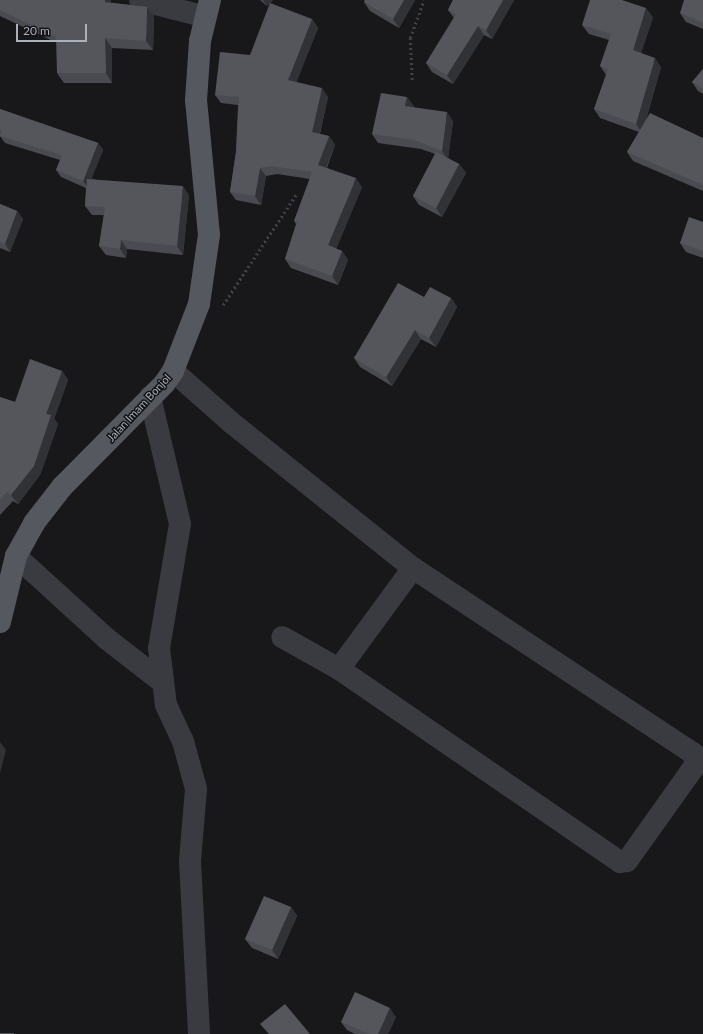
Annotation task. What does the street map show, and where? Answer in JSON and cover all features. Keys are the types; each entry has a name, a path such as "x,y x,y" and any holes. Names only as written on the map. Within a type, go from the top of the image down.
{"main road":[{"name":"Jalan Imam Bonjol","path":"0,622 16,556 34,523 62,487 150,397 172,372 198,304 207,262 208,202 196,100 207,8"}],"street":[{"path":"140,0 207,8"},
{"path":"172,372 233,424 413,568 693,753 696,764 636,849 626,861 616,860 339,669 282,637"},
{"path":"150,397 180,524 160,631 161,681 196,789 190,861 199,1034"},
{"path":"16,556 107,639 161,681"},
{"path":"339,669 413,568"}],"path":[{"path":"412,80 410,38 424,0"},
{"path":"222,307 297,193"}],"building":[{"path":"0,0 105,0 105,2 147,7 146,41 105,38 106,73 57,73 56,37 0,10"},
{"path":"365,0 404,0 393,19 364,2"},
{"path":"453,0 503,0 486,30 478,26 447,75 426,63 456,14 448,10"},
{"path":"590,0 622,0 646,8 633,50 655,58 636,124 594,109 608,69 600,66 611,34 582,25"},
{"path":"684,0 703,0 703,23 680,13"},
{"path":"270,3 312,19 288,80 322,88 312,132 329,136 318,165 356,178 328,245 342,251 332,276 285,259 297,222 294,221 312,172 271,166 260,168 255,196 230,192 236,152 239,97 215,95 220,52 250,55"},
{"path":"703,69 703,89 692,82"},
{"path":"381,93 407,97 405,106 447,112 442,151 414,140 372,134"},
{"path":"0,109 98,143 83,181 56,170 62,155 0,136 2,131 0,130"},
{"path":"650,113 703,138 703,185 627,152"},
{"path":"436,152 459,164 436,208 413,196"},
{"path":"87,179 183,186 177,246 121,240 120,249 99,246 105,207 85,206"},
{"path":"0,204 17,211 5,244 0,242"},
{"path":"689,217 703,222 703,251 680,243"},
{"path":"398,283 424,297 430,287 451,298 429,338 415,330 386,377 354,358"},
{"path":"30,359 62,371 46,414 51,415 34,466 11,495 7,492 0,499 0,397 15,402"},
{"path":"264,896 291,907 272,950 245,939"},
{"path":"355,992 390,1008 378,1034 369,1034 341,1022"},
{"path":"285,1004 310,1034 269,1034 260,1024"},
{"path":"14,1033 14,1034 0,1034"}]}
